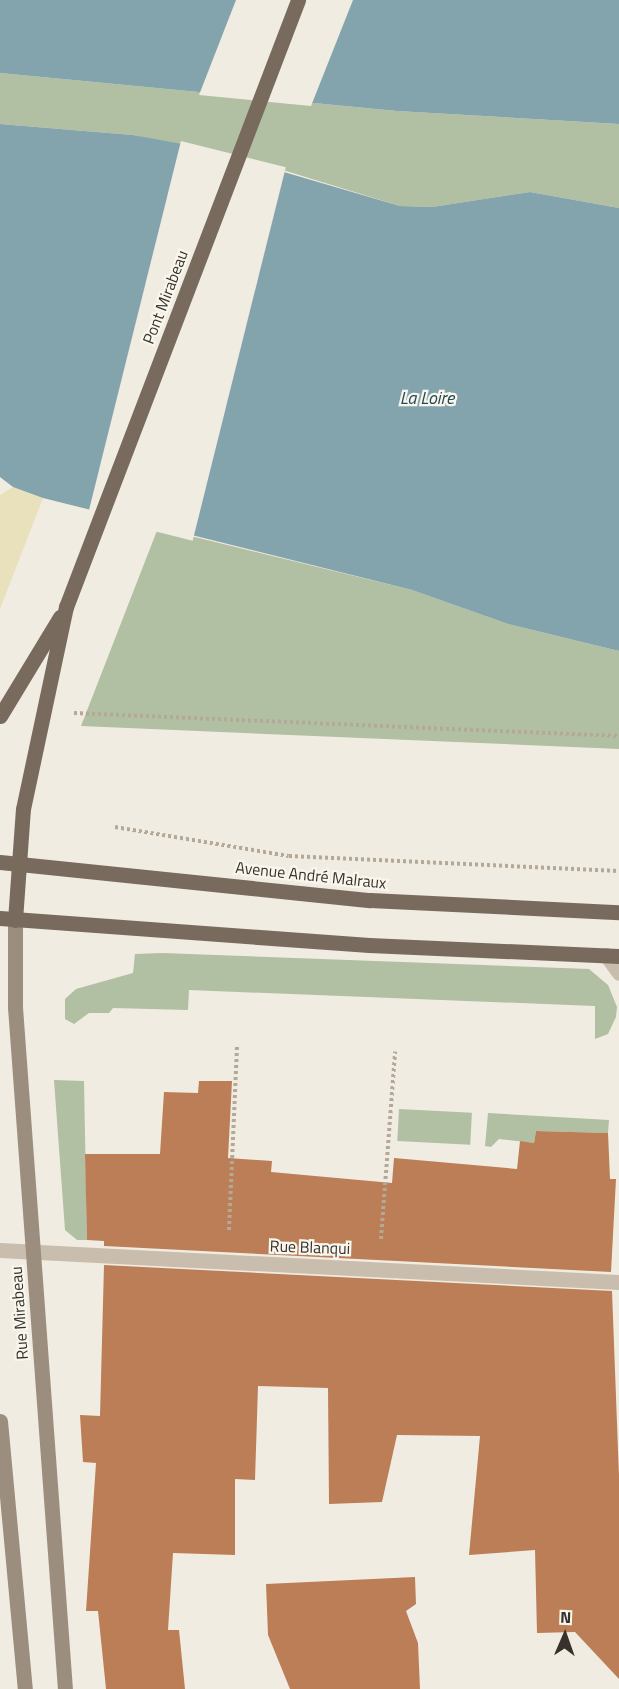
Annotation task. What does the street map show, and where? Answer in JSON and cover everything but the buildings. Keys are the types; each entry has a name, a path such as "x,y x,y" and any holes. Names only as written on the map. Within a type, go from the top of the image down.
{"main road":[{"name":"Pont Mirabeau","path":"17,863 23,809 66,607 298,0"},
{"name":"Pont Mirabeau","path":"0,716 66,607"},
{"name":"Avenue André Malraux","path":"0,862 370,900 619,912"},
{"name":"Rue Mirabeau","path":"17,863 8,919 65,1689"},
{"path":"8,919 369,945 613,955"},
{"path":"0,1421 25,1689"}],"street":[{"path":"613,955 619,973"},
{"name":"Rue Blanqui","path":"0,1250 619,1282"}],"path":[{"path":"70,712 619,736"},
{"name":"Avenue André Malraux","path":"115,827 289,856 619,871"},
{"path":"228,1262 237,1045"},
{"path":"378,1268 395,1052"}],"green space":[{"path":"0,73 397,111 619,124 619,208 530,192 432,207 400,206 273,167 133,135 0,124"},
{"path":"158,528 412,590 508,624 619,651 619,749 81,726"},
{"path":"163,953 589,969 608,985 617,1007 616,1017 608,1034 595,1039 595,1006 189,990 188,1010 113,1008 109,1013 89,1013 74,1024 65,1019 65,999 76,989 133,973 135,954"},
{"path":"54,1080 84,1081 87,1240 77,1240 65,1230"},
{"path":"399,1109 472,1113 470,1145 397,1141"},
{"path":"488,1113 609,1120 608,1133 536,1131 534,1143 499,1139 491,1147 485,1146"}],"sand":[{"path":"13,487 43,498 0,609 0,495"}],"water":[{"path":"0,0 619,0 619,124 397,111 0,73"},
{"name":"La Loire","path":"0,124 133,135 198,147 400,206 432,207 530,192 619,208 619,651 508,624 412,590 43,498 13,487 0,477"}],"pier":[{"path":"236,0 353,0 311,106 199,95"},
{"path":"181,141 286,167 193,541 88,515"}]}
